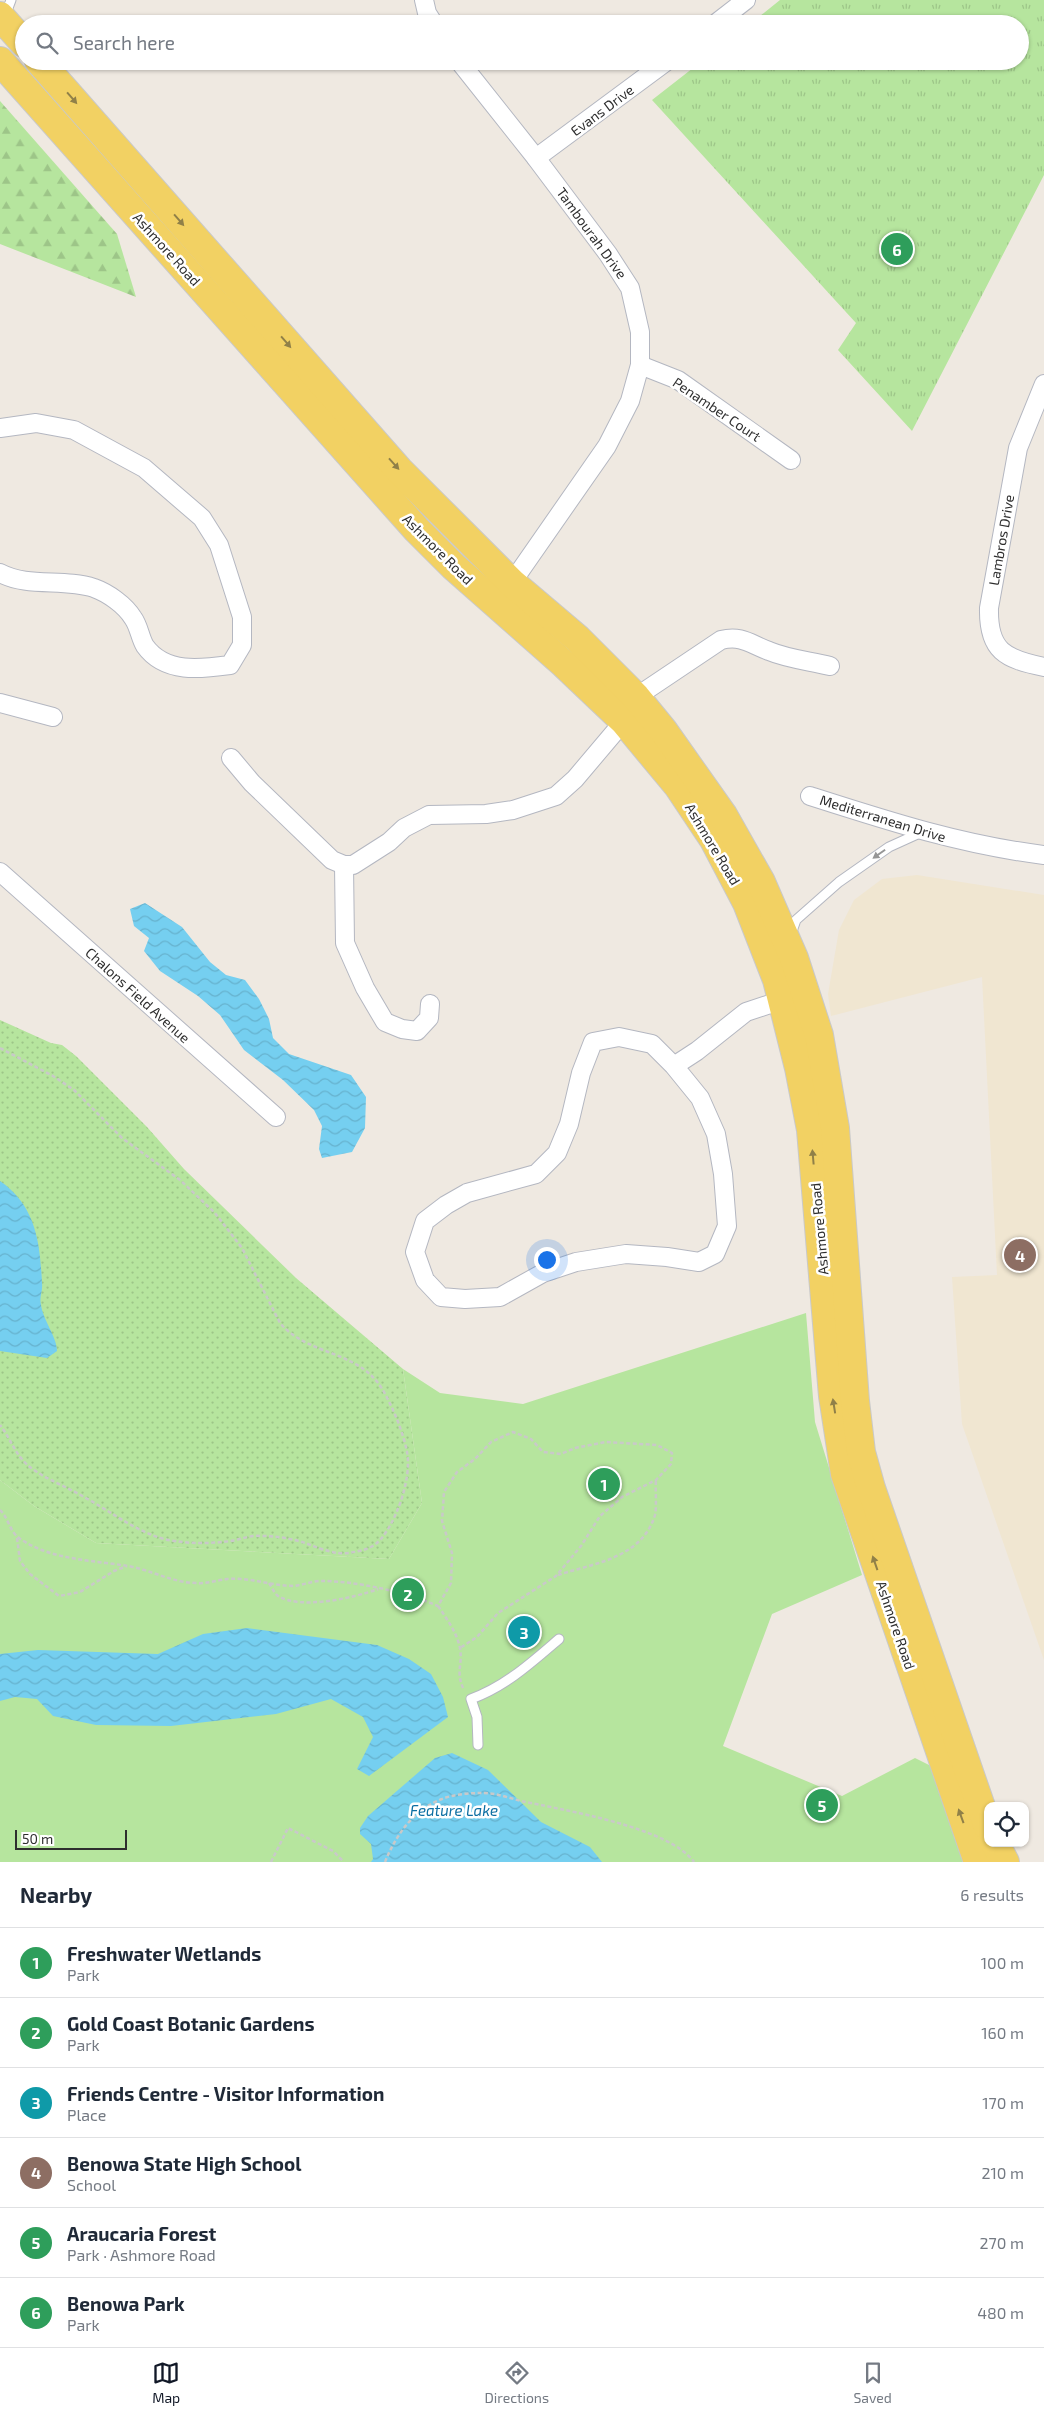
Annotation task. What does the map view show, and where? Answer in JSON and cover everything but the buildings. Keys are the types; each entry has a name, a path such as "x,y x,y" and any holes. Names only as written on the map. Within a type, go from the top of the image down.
{"main road":[{"path":"5,12 15,28"},
{"name":"Ashmore Road","path":"0,61 416,530 495,605 564,664 663,730 723,814 761,882 788,943 819,1035 835,1128 855,1401 861,1452 878,1507 984,1815"},
{"name":"Ashmore Road","path":"48,70 399,470 512,583 578,639 630,709 714,840 747,902 777,980 799,1068 811,1130 833,1396 845,1474 978,1862"},
{"path":"996,1847 1004,1862"}],"street":[{"path":"424,0 428,15"},
{"path":"727,15 746,0"},
{"name":"Tambourah Drive","path":"466,70 536,158 608,254 630,288 640,332 640,365 630,401 607,446 495,605"},
{"name":"Evans Drive","path":"536,158 655,70"},
{"name":"Penamber Court","path":"640,365 678,380 791,460"},
{"name":"Lambros Drive","path":"1044,384 1018,448 989,608 989,628 999,650 1018,662 1044,667"},
{"path":"0,428 36,423 74,430 144,468 202,518 219,545 234,588 242,617 242,645 230,665 197,670 166,664 146,646 134,618 116,600 94,588 64,581 32,581 8,577 0,573"},
{"path":"231,758 252,783 332,860 344,865 353,865 389,842 404,828 429,815 513,810 556,796 574,779 630,709 721,640 733,638 746,641 769,652 830,666"},
{"path":"0,702 53,717"},
{"name":"Mediterranean Drive","path":"810,796 923,832 1014,851 1044,855"},
{"path":"344,865 345,943 374,1005 385,1022 402,1029 417,1031 429,1018 430,1004"},
{"name":"Chalons Field Avenue","path":"0,872 276,1117"},
{"path":"674,1066 697,1051 746,1012 782,1000"},
{"path":"619,1037 652,1044 674,1066 700,1098 716,1134 724,1174 727,1226 715,1254 699,1262 626,1254 576,1262 543,1273 500,1297 465,1299 441,1297 424,1280 415,1252 424,1221 467,1193 536,1174 557,1153 569,1124 581,1072 593,1042 619,1037"}],"lane":[{"path":"788,943 796,920 839,882 889,847 923,832"},
{"path":"478,1745 477,1717 471,1699 493,1691 516,1676 559,1640"}],"path":[{"path":"0,1048 54,1076 74,1090 122,1138 180,1180 215,1213 242,1248 280,1323 287,1332 309,1344 349,1360 369,1374 384,1392 399,1427 408,1453 407,1477 394,1516 380,1540 361,1551 333,1552 287,1538 258,1535 222,1542 177,1541 151,1534 133,1526 34,1470 23,1462 15,1452 0,1425"},
{"path":"438,1606 451,1583 452,1553 442,1521 444,1492 457,1472 475,1459 491,1442 513,1432 531,1439 543,1452 561,1454 575,1448 606,1442 657,1444 672,1453 672,1464 656,1480 622,1497 600,1516 581,1546 556,1576"},
{"path":"460,1648 477,1638 498,1613 556,1576 606,1561 633,1548 646,1536 655,1513 656,1480"},
{"path":"0,1510 5,1515 17,1537 20,1561 30,1574 59,1596 80,1592 114,1571 128,1566"},
{"path":"17,1537 62,1556 86,1562 128,1566 199,1584 227,1579 250,1579 294,1586 320,1581 412,1595 438,1606 451,1624 460,1648 458,1673 464,1689 471,1699"},
{"path":"269,1583 276,1595 291,1601 346,1598 378,1589"},
{"path":"385,1862 405,1824 424,1809 442,1799 462,1794 485,1793 585,1814 644,1831 674,1846 694,1862"},
{"path":"271,1862 288,1828 317,1842 344,1862"},
{"path":"335,1862 338,1856"}],"shaded area":[{"path":"917,875 1044,895 1044,1660 962,1424 952,1277 997,1275 982,977 831,1016 828,994 839,930 854,900 882,879"}],"green space":[{"path":"780,0 1044,0 1044,175 912,431 838,350 856,323 652,100 690,70 1029,70 1029,15 761,15"},
{"path":"0,101 117,234 136,297 0,244"},
{"path":"0,1020 51,1043 62,1045 76,1056 147,1127 184,1169 296,1278 403,1369 422,1503 389,1559 96,1543 34,1506 0,1480"},
{"path":"806,1313 815,1422 862,1575 772,1614 723,1746 842,1796 915,1758 931,1766 966,1862 0,1862 0,1480 34,1506 96,1543 389,1559 422,1503 403,1369 440,1393 523,1404"}],"water":[{"path":"145,903 182,927 210,962 226,975 245,980 259,999 269,1019 273,1038 289,1054 351,1075 366,1097 365,1128 352,1152 322,1158 319,1149 322,1126 314,1110 283,1080 244,1050 220,1015 198,996 160,971 144,951 149,938 134,926 130,909"},
{"path":"0,1181 21,1202 29,1213 34,1226 40,1253 42,1289 40,1299 42,1311 55,1340 57,1351 47,1358 0,1351"},
{"path":"247,1628 377,1645 409,1659 431,1674 443,1697 448,1717 369,1776 357,1769 373,1737 363,1717 331,1699 276,1714 171,1726 96,1725 53,1716 37,1699 15,1697 0,1701 0,1654 38,1650 158,1654 203,1634"},
{"name":"Feature Lake","path":"452,1753 488,1770 541,1822 590,1847 602,1862 371,1862 373,1859 371,1844 360,1834 360,1828 368,1816 435,1758"}],"place":[{"name":"Benowa Park","path":"897,249"},
{"name":"Benowa State High School","path":"1020,1255"},
{"name":"Freshwater Wetlands","path":"604,1484"},
{"name":"Gold Coast Botanic Gardens","path":"408,1594"},
{"name":"Friends Centre - Visitor Information","path":"524,1632"},
{"name":"Araucaria Forest","path":"822,1805"}]}
